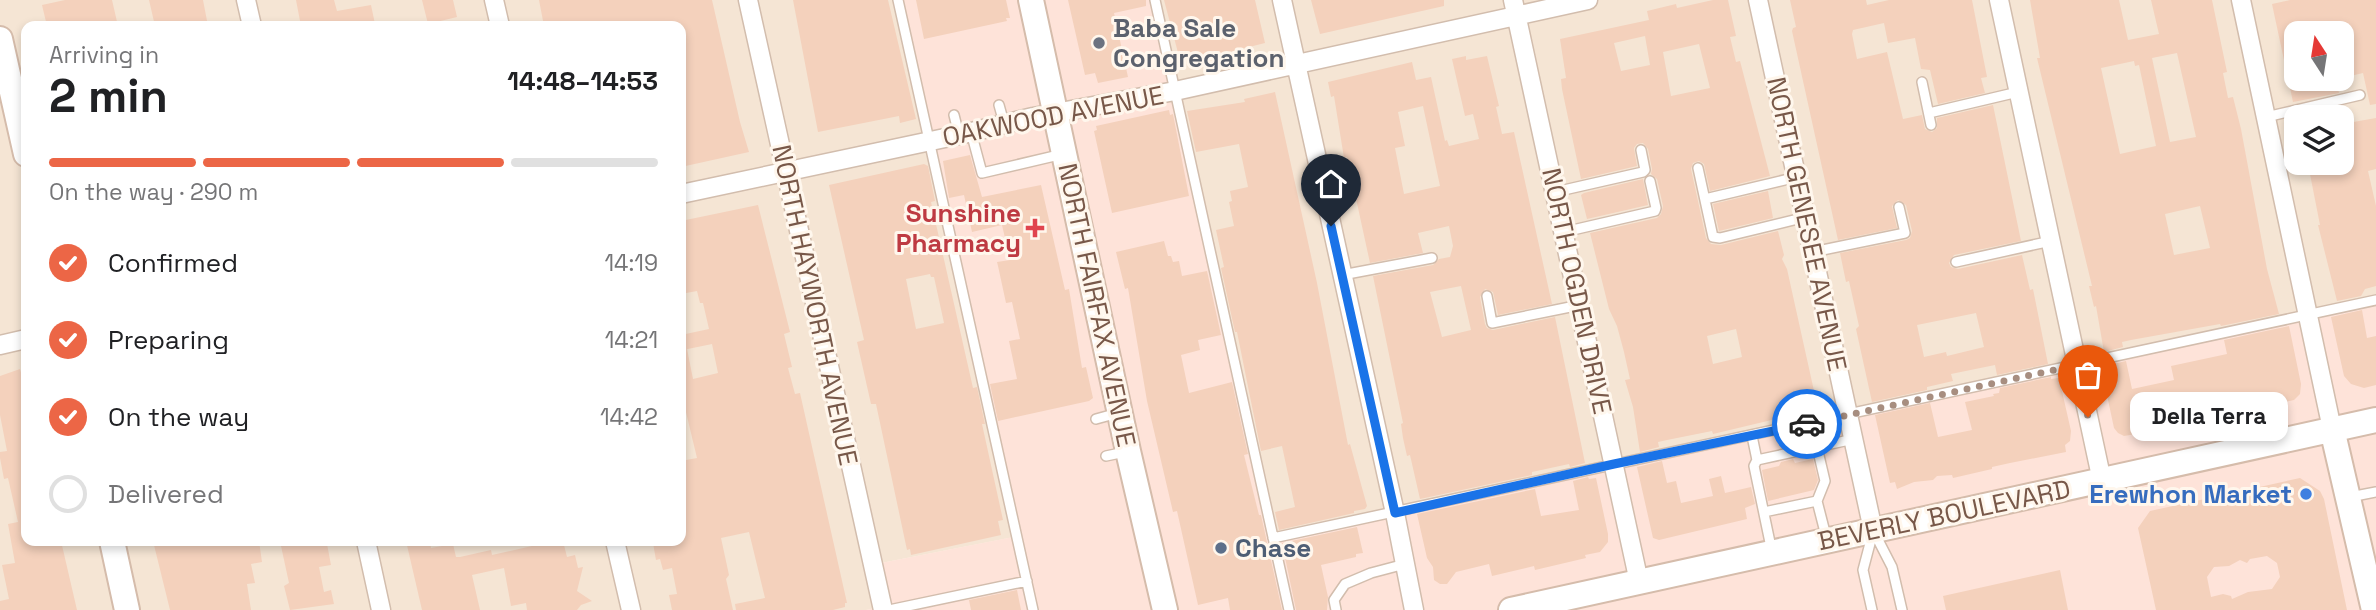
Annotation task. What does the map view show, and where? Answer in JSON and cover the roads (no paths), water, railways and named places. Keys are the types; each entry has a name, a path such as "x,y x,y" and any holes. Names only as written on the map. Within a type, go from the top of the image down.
{"main road":[{"name":"NORTH FAIRFAX AVENUE","path":"1031,0 1120,413 1117,453 1165,610"},
{"path":"0,39 21,133"},
{"name":"BEVERLY BOULEVARD","path":"1511,610 2376,420"},
{"path":"2332,429 2374,610"},
{"path":"113,546 127,610"}],"street":[{"path":"246,0 251,21"},
{"path":"494,0 499,21"},
{"name":"NORTH HAYWORTH AVENUE","path":"748,0 883,610"},
{"path":"1282,0 1395,513 1413,610"},
{"name":"OAKWOOD AVENUE","path":"686,193 965,134 1002,114 1056,113 1175,91 1296,64 1515,8 1588,0"},
{"name":"NORTH GENESEE AVENUE","path":"1758,0 1873,530"},
{"path":"1999,0 2102,481"},
{"path":"2241,0 2332,429"},
{"name":"NORTH OGDEN DRIVE","path":"1515,8 1639,583"},
{"path":"0,345 21,340"},
{"path":"367,546 381,610"},
{"path":"616,546 631,610"}],"lane":[{"path":"898,0 1033,610"},
{"path":"1155,0 1289,610"},
{"path":"1922,82 1931,125"},
{"path":"1928,113 2018,92"},
{"path":"2266,117 2360,95"},
{"path":"954,115 982,173 1065,153"},
{"path":"1555,192 1643,172 1645,170 1641,149"},
{"path":"1698,168 1713,237 1720,238 1805,217"},
{"path":"1705,199 1797,177"},
{"path":"1564,232 1655,211 1650,181"},
{"path":"1813,252 1905,233 1899,207"},
{"path":"1956,262 2051,241"},
{"path":"1342,275 1432,258"},
{"path":"1487,296 1492,323 1580,305"},
{"path":"1273,538 1849,416 2376,300"},
{"path":"1096,419 1120,413"},
{"path":"1752,436 1757,460 1754,466 1772,553"},
{"path":"1757,460 1854,439"},
{"path":"1817,447 1825,481 1817,501 1827,541"},
{"path":"2348,497 2376,492"},
{"path":"1764,512 1817,501"},
{"path":"1872,610 1863,570 1873,530"},
{"path":"1873,530 1892,567 1902,610"},
{"path":"1336,610 1334,600 1345,584 1371,573 1405,565"},
{"path":"889,610 1027,581"}],"place":[{"name":"Baba Sale Congregation","path":"1099,43"},
{"name":"Sunshine Pharmacy","path":"1035,228"},
{"name":"Della Terra","path":"2088,417"},
{"name":"Erewhon Market","path":"2306,494"},
{"name":"Chase","path":"1221,548"}]}
